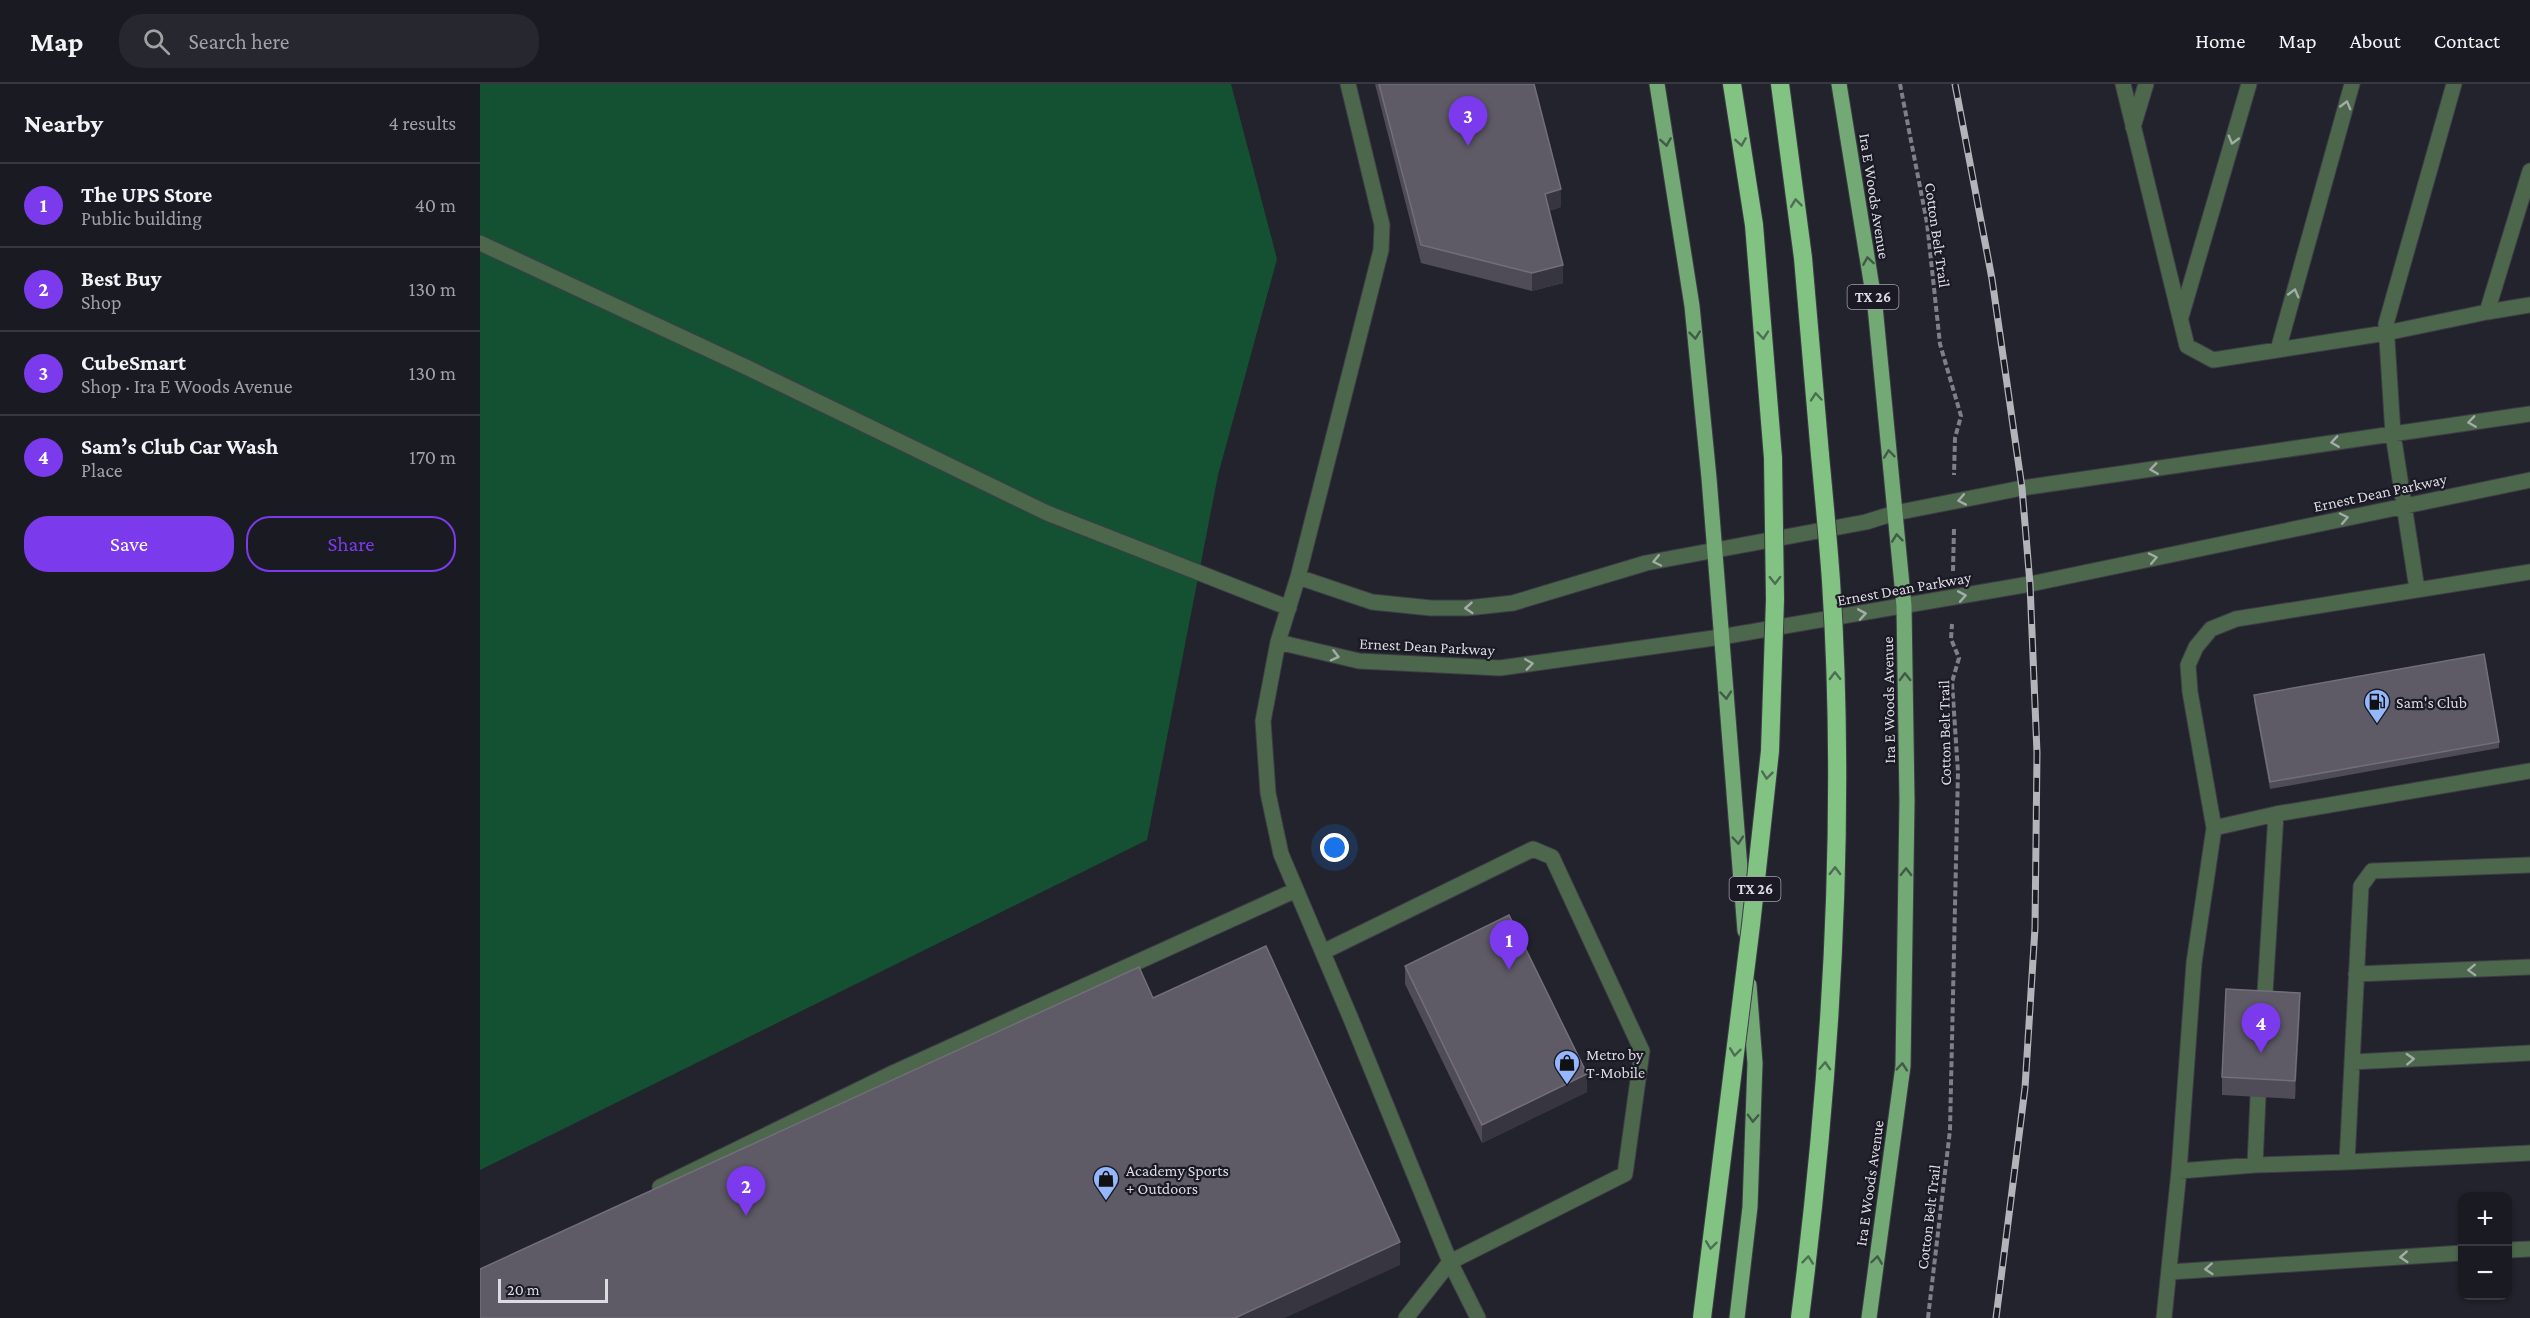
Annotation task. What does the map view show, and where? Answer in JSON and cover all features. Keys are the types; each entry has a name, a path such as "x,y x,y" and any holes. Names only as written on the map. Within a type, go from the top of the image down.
{"highway":[{"name":"TX 26","path":"1702,1318 1751,925 1770,750 1776,599 1773,458 1754,225 1732,84"},
{"path":"1780,84 1803,258 1832,592 1837,815 1824,1087 1800,1318"}],"main road":[{"path":"1657,84 1692,306 1715,550 1755,1063 1750,1207 1737,1318"},
{"name":"Ira E Woods Avenue","path":"1839,84 1875,306 1904,606 1907,801 1903,1066 1869,1318"}],"street":[{"path":"1348,84 1382,225 1381,250 1298,577 1278,642 1263,721 1268,793 1281,854 1450,1262 1478,1318"},
{"path":"2123,84 2187,346 2213,360 2386,333 2530,305"},
{"path":"2133,127 2146,84"},
{"path":"2180,320 2249,84"},
{"path":"2278,350 2352,84"},
{"path":"2417,589 2393,434 2386,324 2454,84"},
{"path":"2487,312 2530,171"},
{"path":"480,243 1047,513 1289,608"},
{"path":"1298,577 1372,602 1431,608 1467,608 1513,603 1646,563 1866,522 1895,513 2022,488 2530,414"},
{"name":"Ernest Dean Parkway","path":"1278,642 1359,662 1500,668 1721,637 2030,584 2513,483 2530,482"},
{"path":"2164,1318 2179,1171 2194,963 2214,828 2190,692 2188,665 2196,647 2211,629 2236,619 2530,572"},
{"path":"2214,828 2276,814 2530,771"},
{"path":"2264,1009 2276,814"},
{"path":"1323,952 1533,849 1552,857 1642,1051 1625,1174 1450,1262 1406,1318"},
{"path":"2347,1162 2361,886 2372,871 2530,865"},
{"path":"650,1192 895,1072 1296,890"},
{"path":"2356,974 2530,968"},
{"path":"2352,1062 2530,1053"},
{"path":"2255,1165 2258,1097"},
{"path":"2179,1171 2255,1165 2530,1153"},
{"path":"2512,1250 2530,1249"},
{"path":"2170,1272 2458,1253"}],"path":[{"name":"Cotton Belt Trail","path":"1900,84 1927,223 1940,344 1961,416 1955,438 1951,639 1959,658 1952,682 1958,772 1950,1130 1928,1318"}],"green space":[{"path":"480,84 1231,84 1277,259 1218,475 1147,840 480,1170"}],"building":[{"path":"1379,84 1534,84 1561,189 1545,194 1563,265 1532,273 1421,245"},
{"name":"Sam's Club","path":"2484,654 2499,742 2270,782 2254,695"},
{"path":"1509,915 1587,1074 1482,1125 1405,966"},
{"name":"Academy Sports + Outdoors","path":"1266,946 1400,1242 1235,1318 480,1318 480,1269 1139,967 1153,998"},
{"path":"2226,989 2300,993 2295,1081 2222,1077"}],"railway":[{"path":"1955,84 1992,279 2022,488 2030,584 2037,753 2035,928 2025,1088 1996,1318"}],"place":[{"name":"CubeSmart","path":"1468,146"},
{"name":"Sam's Club","path":"2377,725"},
{"name":"The UPS Store","path":"1509,970"},
{"name":"Sam’s Club Car Wash","path":"2261,1053"},
{"name":"Metro by T-Mobile","path":"1567,1086"},
{"name":"Academy Sports + Outdoors","path":"1106,1202"},
{"name":"Best Buy","path":"746,1216"}]}
